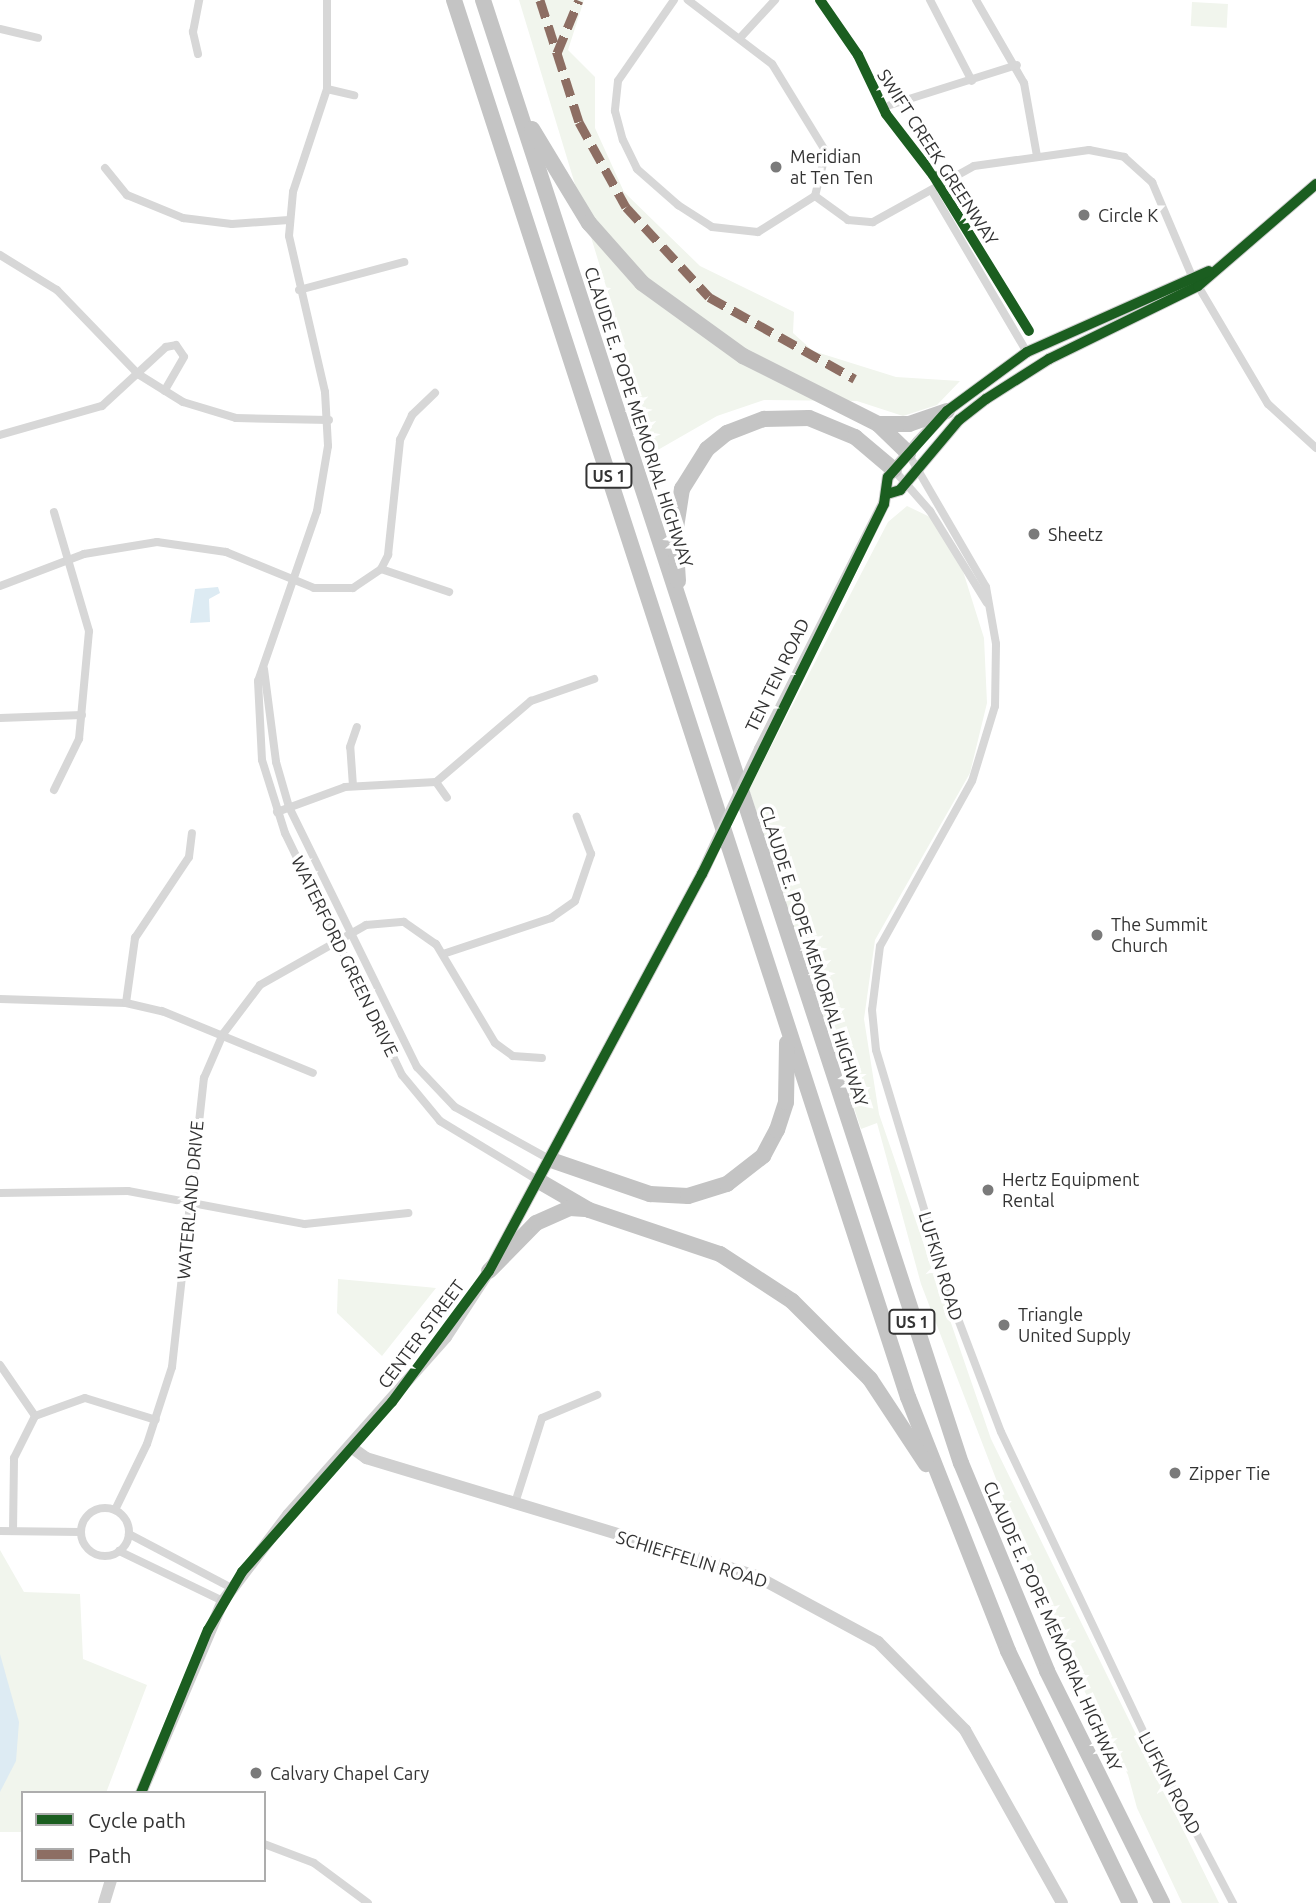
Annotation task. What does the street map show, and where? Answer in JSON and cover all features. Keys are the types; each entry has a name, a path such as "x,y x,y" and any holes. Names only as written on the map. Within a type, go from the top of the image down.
{"highway":[{"name":"US 1","path":"454,0 786,1025 940,1485 1028,1695 1130,1903"},
{"name":"CLAUDE E. POPE MEMORIAL HIGHWAY","path":"483,0 961,1462 1047,1671 1162,1903"},
{"path":"515,97 589,223 642,283 743,356 878,424 908,453"},
{"path":"878,424 909,424 947,411"},
{"path":"679,604 679,500 694,465 727,433 764,419 809,418 855,437 894,470"},
{"path":"551,1160 650,1194 688,1196 727,1184 763,1156 778,1130 786,1102 786,1025"},
{"path":"539,1181 589,1210 711,1250 792,1301 870,1379 940,1485"},
{"path":"489,1271 536,1223 570,1208 589,1210"}],"main road":[{"name":"TEN TEN ROAD","path":"887,494 904,484 959,419 1020,376 1209,271 1260,236 1316,184"},
{"name":"TEN TEN ROAD","path":"702,874 760,749 887,494 894,470 908,453 947,411 1027,352 1194,280"},
{"name":"CENTER STREET","path":"142,1791 223,1601 446,1337 489,1271 551,1160 702,874"},
{"name":"SCHIEFFELIN ROAD","path":"351,1447 366,1458 756,1576 878,1642 965,1730 1062,1903"},
{"path":"104,1903 110,1882"}],"street":[{"path":"198,54 193,32 199,0"},
{"name":"WATERFORD GREEN DRIVE","path":"327,0 327,89 289,220 299,290 329,420 322,492 258,681 259,744 277,812 416,1096 440,1121 539,1181"},
{"path":"674,0 623,68 615,94 617,123 637,169 678,205 723,231 768,228 815,196 826,171 822,141 785,79 740,38 688,0"},
{"path":"740,38 775,0"},
{"path":"930,0 972,81"},
{"path":"976,0 1017,65 1037,156"},
{"path":"0,29 38,38"},
{"path":"890,105 1017,65"},
{"path":"327,89 354,94"},
{"path":"815,196 834,213 863,223 883,219 974,166 1037,156 1104,150 1135,164 1156,191 1194,280 1268,404 1316,447"},
{"path":"105,168 127,195 183,218 220,224 289,220"},
{"path":"932,191 1027,352"},
{"path":"0,255 66,298 138,374 164,391 236,418 329,420"},
{"path":"299,290 404,262"},
{"path":"0,435 92,411 138,374 166,347 180,347 184,358 164,391"},
{"path":"0,586 70,559 122,545 176,543 226,552 291,579 342,590 381,569 392,540 400,440 412,415 435,393"},
{"name":"LUFKIN ROAD","path":"908,453 960,533 986,587 997,665 992,727 972,781 880,946 872,1010 876,1050 955,1311 1001,1433 1233,1903"},
{"name":"LUFKIN ROAD","path":"894,470 930,511 987,603"},
{"path":"54,512 89,631 82,715 74,753 54,790"},
{"path":"381,569 449,592"},
{"name":"WATERFORD GREEN DRIVE","path":"264,669 276,762 289,807 417,1067 437,1093 470,1118 551,1160"},
{"path":"277,812 353,786 436,782 531,701 594,679"},
{"path":"0,718 82,715"},
{"path":"353,786 350,747 357,727"},
{"path":"436,782 447,798"},
{"path":"443,954 551,918 575,901 591,853 577,817"},
{"path":"126,1003 135,938 189,857 192,833"},
{"name":"WATERLAND DRIVE","path":"115,1510 156,1420 178,1336 198,1102 223,1034 260,985 349,933 374,923 404,922 428,934 443,954 495,1043 513,1056 542,1058"},
{"path":"0,999 126,1003 223,1034 313,1073"},
{"path":"0,1193 128,1191 305,1224 408,1213"},
{"path":"0,1365 35,1416"},
{"path":"515,1503 542,1418 597,1395"},
{"path":"13,1531 14,1458 35,1416 85,1398 156,1420"},
{"path":"81,1532 93,1511 115,1510 128,1534 232,1588"},
{"path":"0,1531 81,1532"},
{"path":"81,1532 98,1555 120,1551 223,1601"},
{"path":"120,1551 128,1534"},
{"path":"266,1845 314,1863 368,1903"}],"shaded area":[{"path":"519,0 584,0 568,50 595,77 595,128 624,192 700,266 794,312 793,333 813,351 896,377 960,381 937,405 903,416 857,401 764,400 717,416 656,451"},
{"path":"1192,2 1228,4 1227,28 1191,26"},
{"path":"907,506 930,517 962,568 984,638 987,703 970,773 875,940 864,1019 879,1114 991,1439 1219,1903 1182,1903 1137,1808 1128,1775 1058,1640 921,1284 877,1123 861,1129 749,789 888,522"},
{"path":"218,587 220,593 209,599 210,622 190,623 195,589"},
{"path":"338,1279 436,1288 382,1356 337,1313"},
{"path":"0,1550 24,1592 80,1594 83,1659 147,1685 107,1791 21,1791 21,1832 0,1832"},
{"path":"0,1654 19,1722 16,1761 0,1792"}],"marked path":[{"path":"540,0 557,53 579,0"},
{"path":"557,53 579,122 626,207 709,297 855,379"}],"cycle path":[{"name":"SWIFT CREEK GREENWAY","path":"820,0 858,55 886,114 933,175 1029,331"},
{"path":"887,494 900,490 959,420 986,399 1049,359 1198,286 1316,184"},
{"path":"142,1791 208,1630 242,1572 392,1402 489,1271 702,874 884,504 888,477 947,411 1027,352 1209,271"}],"place":[{"name":"Meridian at Ten Ten","path":"776,167"},
{"name":"Circle K","path":"1084,215"},
{"name":"Sheetz","path":"1034,534"},
{"name":"The Summit Church","path":"1097,935"},
{"name":"Hertz Equipment Rental","path":"988,1190"},
{"name":"Triangle United Supply","path":"1004,1325"},
{"name":"Zipper Tie","path":"1175,1473"},
{"name":"Calvary Chapel Cary","path":"256,1773"}]}
